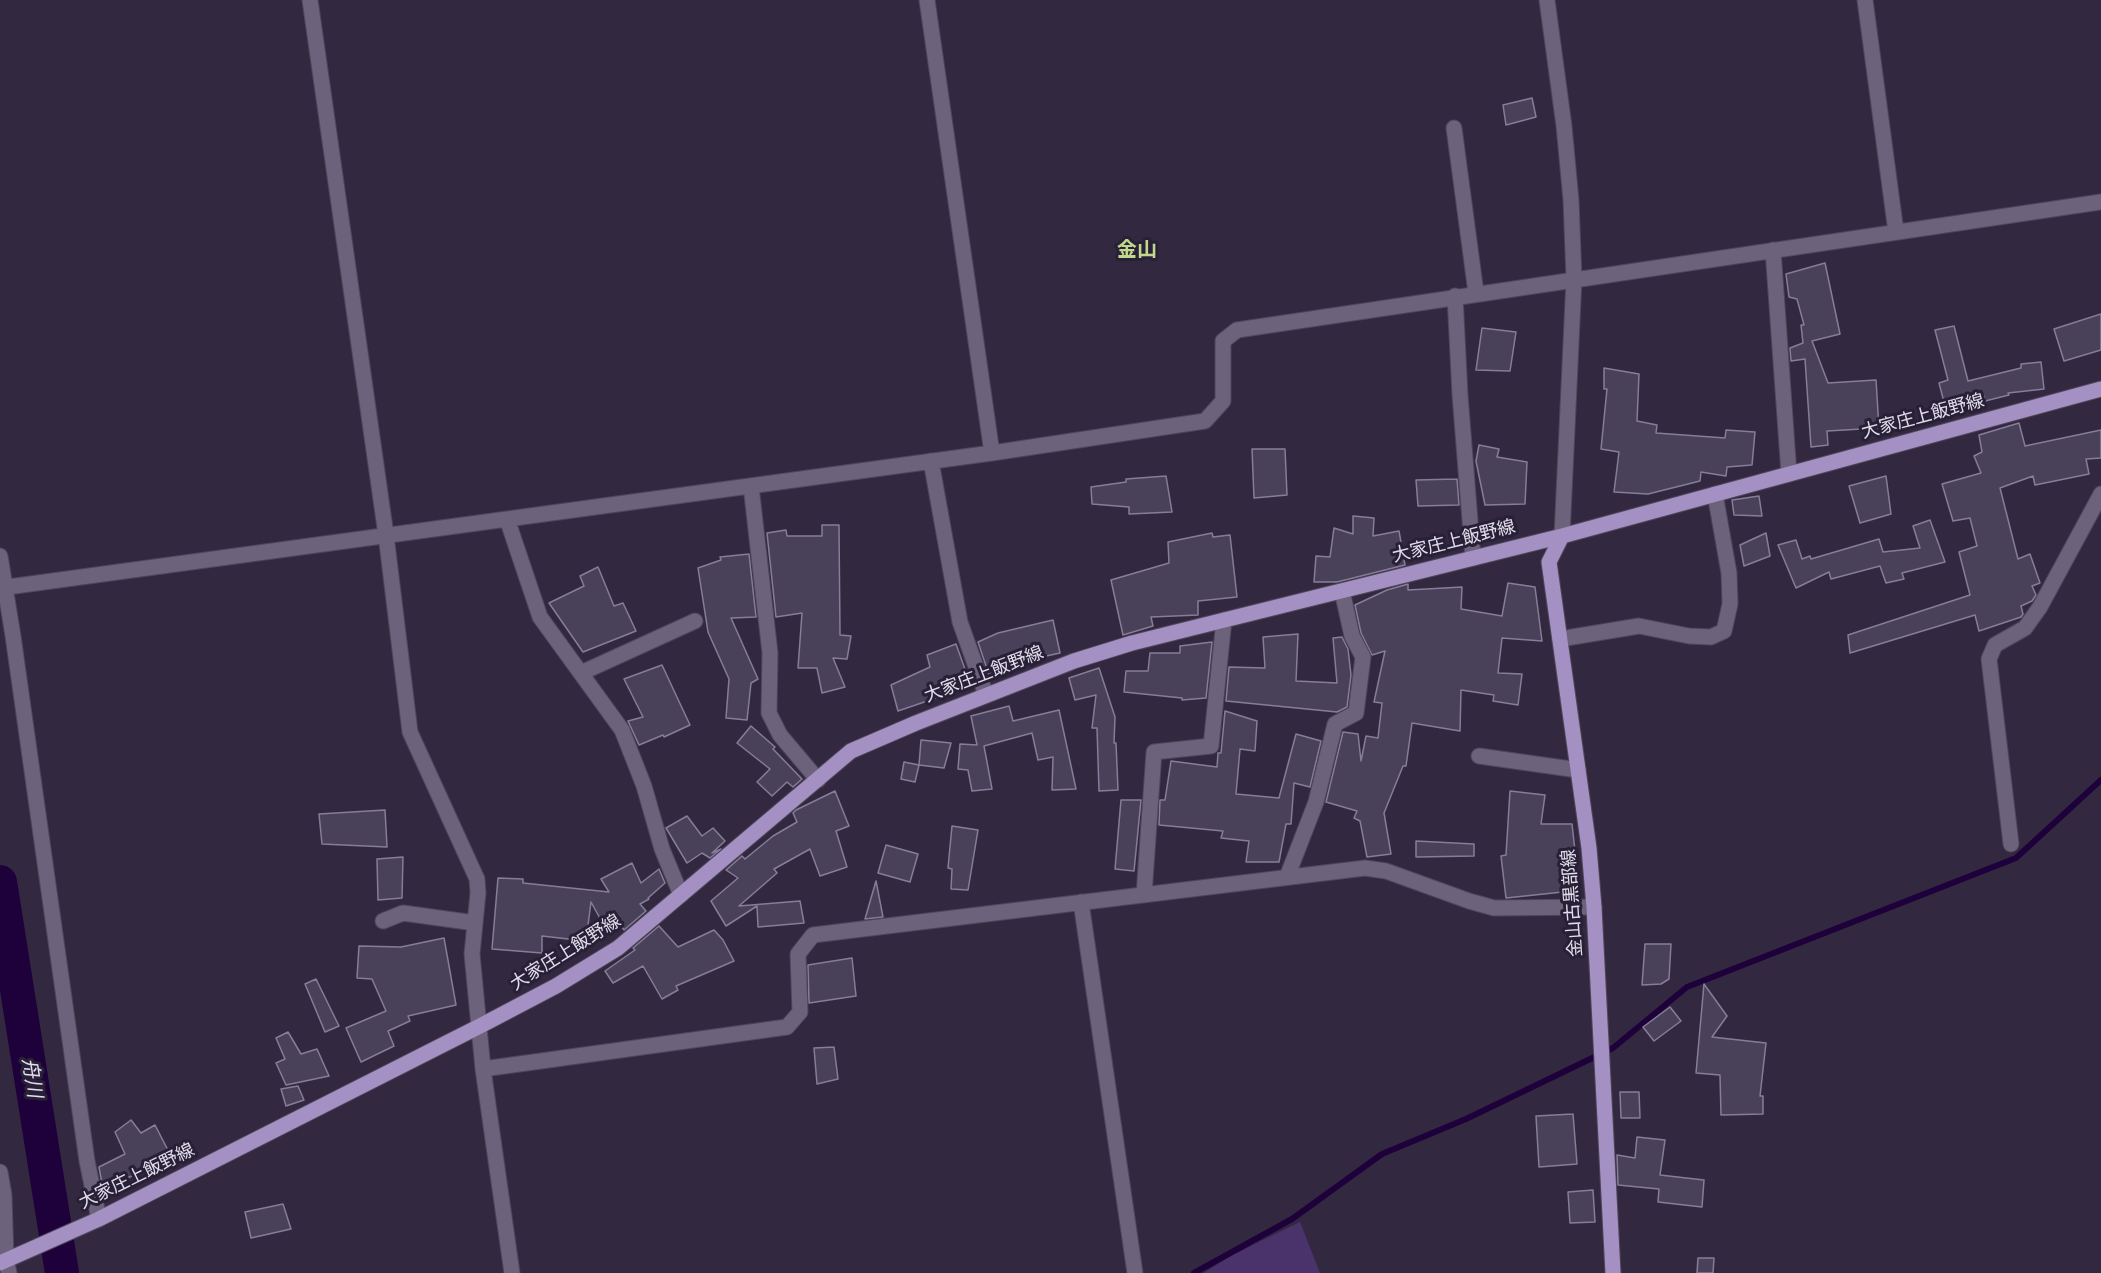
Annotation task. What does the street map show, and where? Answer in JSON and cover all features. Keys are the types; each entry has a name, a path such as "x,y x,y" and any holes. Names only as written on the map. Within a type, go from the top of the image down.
{"main road":[{"name":"大家庄上飯野線","path":"5,1265 556,986 618,948 851,752 986,695 1074,661 1132,643 1562,536 2101,389"},
{"name":"金山古黒部線","path":"1562,536 1549,562 1589,848 1594,907 1612,1273"}],"street":[{"path":"310,0 386,535 410,732 477,879 478,892 472,954 483,1069 512,1273"},
{"path":"927,0 992,453"},
{"path":"1547,0 1566,147 1574,279 1562,536"},
{"path":"1865,0 1896,232"},
{"path":"1454,128 1476,293"},
{"path":"3,587 992,453 1205,420 1223,401 1223,341 1237,330 2101,202"},
{"path":"1773,250 1789,474"},
{"path":"1455,297 1473,558"},
{"path":"930,461 960,622 986,695"},
{"path":"751,486 770,653 769,713 780,735 818,780"},
{"path":"1560,639 1639,626 1689,636 1711,637 1724,630 1730,604 1729,573 1715,494"},
{"path":"2011,844 1989,659 1995,645 2025,628 2040,607 2101,495"},
{"path":"507,519 540,617 622,730 644,786 662,849 681,895"},
{"path":"0,556 87,1161 99,1219"},
{"path":"1287,877 1316,802 1335,724 1356,713 1363,657 1352,636 1342,591"},
{"path":"1144,895 1154,752 1211,746 1224,620"},
{"path":"581,674 695,621"},
{"path":"1479,756 1578,770"},
{"path":"483,1069 787,1027 800,1012 798,954 813,935 1365,868 1386,871 1494,908 1594,907"},
{"path":"1082,902 1135,1273"},
{"path":"383,921 404,913 475,923"},
{"path":"0,1172 4,1195 5,1265"}],"shaded area":[{"path":"1300,1222 1320,1273 1204,1273 1230,1256"}],"building":[{"path":"1532,98 1536,117 1506,125 1503,105"},
{"path":"1825,263 1840,334 1812,341 1828,383 1876,380 1879,428 1827,431 1828,445 1811,447 1805,359 1791,361 1790,348 1803,343 1801,325 1804,325 1797,299 1789,297 1786,274"},
{"path":"2101,314 2101,350 2064,361 2054,329"},
{"path":"1954,326 1968,381 2021,368 2021,364 2041,362 2044,389 2008,393 2009,395 1985,401 1984,396 1945,406 1939,383 1948,380 1935,330"},
{"path":"1482,328 1516,332 1510,371 1476,370"},
{"path":"1604,368 1639,374 1637,421 1657,425 1656,433 1725,438 1726,430 1755,432 1752,465 1727,467 1726,476 1701,472 1700,481 1648,494 1614,492 1619,452 1601,449 1607,389 1604,389"},
{"path":"2019,423 2025,446 2101,430 2101,458 2086,459 2089,474 2035,485 2033,476 2000,488 2018,559 2030,554 2040,583 2032,586 2036,595 2032,601 2021,606 2023,614 2021,617 1979,631 1975,615 1850,653 1848,635 1970,595 1959,552 1977,546 1970,518 1953,521 1942,484 1981,473 1974,456 1982,452 1979,435"},
{"path":"1479,445 1499,449 1497,457 1527,462 1525,504 1485,505 1476,461"},
{"path":"1252,449 1285,449 1287,495 1254,498"},
{"path":"1166,476 1172,512 1129,514 1129,507 1092,504 1091,487 1126,482 1126,479"},
{"path":"1886,476 1891,514 1860,523 1849,486"},
{"path":"1457,479 1459,505 1418,506 1416,480"},
{"path":"1759,496 1762,516 1734,515 1732,500"},
{"path":"1353,516 1374,518 1373,536 1399,531 1405,565 1337,582 1314,582 1316,556 1330,557 1334,528 1353,534"},
{"path":"1930,520 1945,562 1902,573 1904,579 1886,583 1880,566 1831,579 1829,572 1796,588 1778,545 1796,540 1802,559 1810,556 1811,559 1879,539 1883,552 1920,548 1913,526"},
{"path":"822,525 839,525 840,635 851,636 847,659 833,658 845,687 822,693 817,668 798,668 802,613 776,617 767,533 786,530 787,536 822,536"},
{"path":"1212,533 1213,537 1230,535 1237,597 1198,601 1198,615 1151,617 1153,626 1123,635 1111,580 1169,563 1168,542"},
{"path":"1766,533 1770,556 1744,566 1740,545"},
{"path":"749,554 756,617 731,618 758,679 751,683 747,720 726,718 729,679 708,632 698,568 721,560 720,557"},
{"path":"598,567 614,606 623,603 636,631 583,652 549,603 584,586 580,576"},
{"path":"1508,583 1535,587 1542,641 1502,638 1498,673 1522,674 1518,705 1493,701 1494,695 1461,690 1460,731 1412,723 1406,766 1403,766 1384,813 1391,854 1367,857 1360,821 1354,818 1357,811 1326,802 1343,732 1358,734 1361,761 1366,736 1378,738 1382,703 1374,702 1385,651 1372,655 1361,633 1355,605 1387,590 1408,584 1408,590 1462,587 1461,609 1502,616"},
{"path":"1053,620 1060,653 996,667 997,671 989,675 978,642 998,633"},
{"path":"1298,634 1296,681 1337,683 1333,638 1342,637 1348,649 1351,675 1347,707 1337,712 1226,701 1229,667 1265,668 1263,637"},
{"path":"1212,642 1206,698 1182,700 1182,698 1124,692 1126,671 1148,671 1150,653 1180,653 1180,646"},
{"path":"956,644 971,686 898,711 891,685 930,667 927,655"},
{"path":"662,665 690,725 639,745 628,721 643,717 624,679"},
{"path":"1099,668 1115,717 1114,743 1116,743 1118,790 1099,791 1097,728 1092,728 1096,695 1075,700 1069,678"},
{"path":"1009,706 1013,721 1059,710 1076,789 1052,790 1053,757 1038,760 1032,733 984,746 992,789 972,791 968,770 958,769 960,744 977,745 971,716"},
{"path":"1225,711 1257,721 1255,751 1240,749 1236,794 1279,798 1296,734 1321,741 1310,787 1294,783 1291,824 1286,824 1279,862 1246,862 1249,841 1221,838 1223,831 1159,825 1160,800 1165,800 1171,761 1217,767 1218,753 1221,753"},
{"path":"751,726 775,747 773,749 802,779 793,787 787,782 772,796 757,782 770,769 737,743"},
{"path":"921,740 951,743 944,768 919,765"},
{"path":"904,762 919,765 915,782 901,779"},
{"path":"835,791 849,826 836,831 847,867 820,876 810,849 774,869 777,873 739,906 800,901 804,923 758,927 757,906 726,926 711,901 738,878 726,870 742,856 745,859 773,836 797,822 793,813 796,810"},
{"path":"1510,791 1545,795 1541,824 1572,824 1575,851 1567,851 1572,891 1506,898 1501,856 1506,855"},
{"path":"1121,800 1141,800 1134,871 1115,869"},
{"path":"385,810 387,847 322,844 319,814"},
{"path":"687,816 702,836 713,828 725,841 712,853 721,849 710,858 702,853 687,863 666,828"},
{"path":"952,826 978,830 968,890 951,889 952,869 948,868"},
{"path":"1416,841 1474,844 1474,856 1416,857"},
{"path":"886,845 918,854 910,882 878,873"},
{"path":"403,857 402,898 378,900 377,859"},
{"path":"632,863 641,883 659,869 665,883 649,899 640,904 646,911 624,930 619,922 607,931 591,902 586,941 542,936 542,953 492,949 498,878 523,879 523,883 609,892 601,879"},
{"path":"876,881 883,917 865,919"},
{"path":"659,926 678,947 714,930 723,940 734,961 676,986 678,990 662,999 643,966 613,983 605,971 635,950 633,948"},
{"path":"444,938 456,1005 408,1016 410,1021 388,1031 394,1046 361,1062 346,1028 386,1011 372,979 357,978 359,946 401,947"},
{"path":"1645,944 1671,944 1669,979 1661,984 1642,985"},
{"path":"852,958 856,996 809,1003 808,965"},
{"path":"316,979 339,1026 325,1032 305,984"},
{"path":"1704,984 1727,1016 1712,1037 1766,1043 1760,1096 1763,1096 1763,1114 1721,1115 1720,1075 1696,1073"},
{"path":"1670,1007 1681,1021 1654,1041 1643,1027"},
{"path":"288,1032 301,1054 317,1049 329,1076 286,1085 276,1063 285,1059 276,1038"},
{"path":"834,1047 838,1079 817,1084 814,1048"},
{"path":"298,1086 304,1100 286,1106 281,1089"},
{"path":"1620,1092 1639,1092 1640,1118 1621,1118"},
{"path":"1573,1114 1577,1164 1539,1167 1536,1116"},
{"path":"131,1120 141,1133 155,1125 172,1158 103,1189 99,1167 125,1154 115,1132"},
{"path":"1637,1137 1665,1140 1660,1175 1704,1180 1702,1207 1658,1202 1659,1189 1618,1185 1617,1155 1635,1158"},
{"path":"1593,1190 1595,1222 1570,1223 1568,1192"},
{"path":"283,1204 291,1229 251,1238 245,1212"},
{"path":"1698,1258 1714,1258 1713,1273 1697,1273"}],"waterway":[{"path":"1194,1273 1292,1219 1382,1154 1466,1119 1613,1048 1687,987 2016,858 2101,780"},
{"name":"舟川","path":"0,882 62,1273"}],"district":[{"name":"金山","path":"1137,251"}]}
